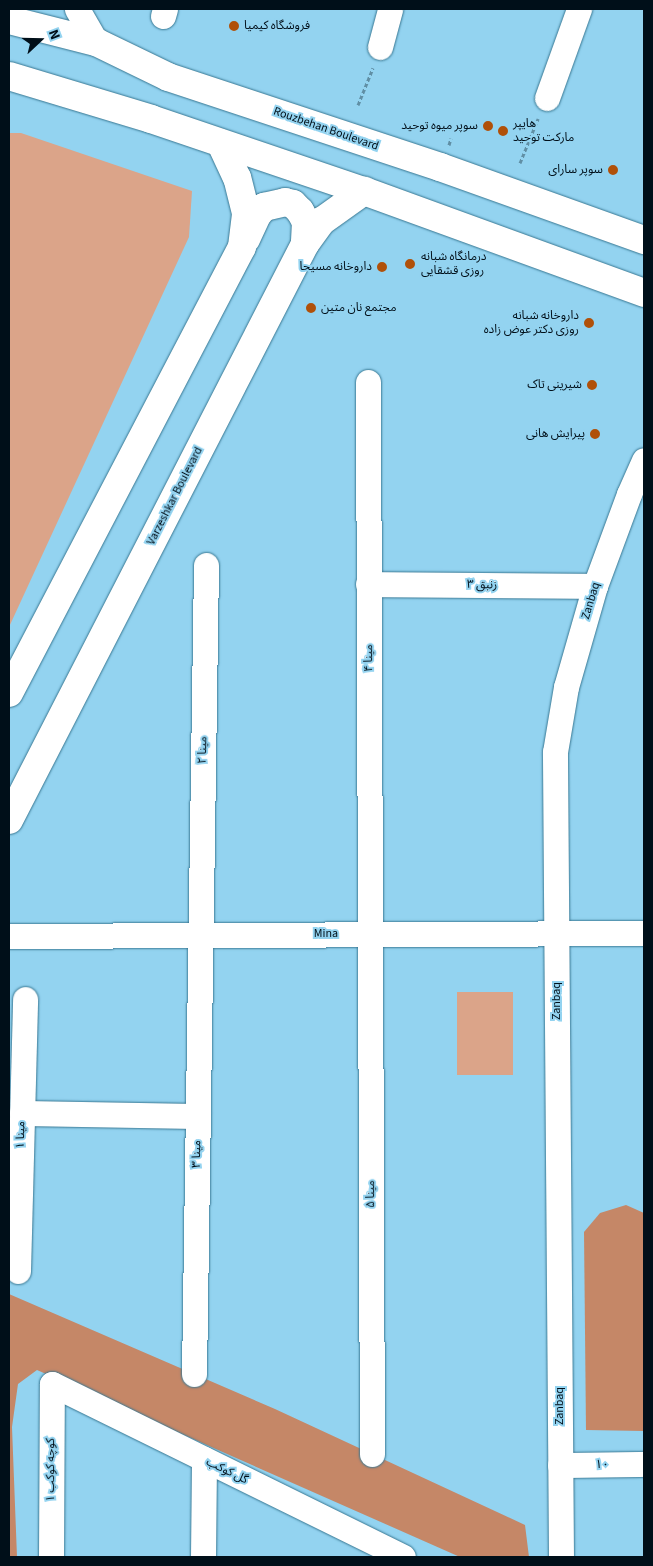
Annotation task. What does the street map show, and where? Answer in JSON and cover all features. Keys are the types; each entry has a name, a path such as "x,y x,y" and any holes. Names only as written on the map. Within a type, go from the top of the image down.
{"main road":[{"name":"Rouzbehan Boulevard","path":"9,20 96,42 168,76 440,167 644,240"},
{"path":"9,76 151,119 364,191 642,297"},
{"path":"220,143 238,178 246,213 242,247"},
{"name":"Varzeshkar Boulevard","path":"9,820 305,244 322,221 364,191"},
{"path":"9,693 260,211 273,203 285,202 293,204 300,211 306,222 305,244"}],"street":[{"path":"77,9 96,42"},
{"path":"380,47 390,9"},
{"path":"547,98 579,9"},
{"name":"مینا ۴","path":"368,382 370,934"},
{"name":"Zanbaq","path":"561,1557 555,752 566,687 595,586 629,494 644,460"},
{"name":"مینا ۲","path":"200,935 206,565"},
{"name":"زنبق ۳","path":"368,584 595,586"},
{"name":"Mina","path":"9,936 644,933"},
{"name":"مینا ۵","path":"370,934 372,1454"},
{"name":"مینا ۳","path":"194,1374 200,935"},
{"name":"مینا ۱","path":"18,1271 25,1000"},
{"path":"22,1114 198,1116"},
{"name":"گل کوکب","path":"52,1384 204,1459 368,1548 403,1557"},
{"name":"کوچه کوکب ۱","path":"51,1557 52,1384"},
{"path":"203,1557 204,1459"},
{"name":"۱۰","path":"560,1464 644,1464"}],"path":[{"path":"358,105 380,47"},
{"path":"520,163 547,98"}],"shaded area":[{"path":"9,133 21,133 192,191 189,237 9,627"},
{"path":"457,992 513,992 513,1075 457,1075"},
{"path":"626,1205 644,1213 644,1431 586,1430 584,1232 600,1213"},
{"path":"9,1294 275,1409 525,1525 529,1557 460,1557 37,1370 18,1384 12,1427 17,1557 10,1557"}],"place":[{"name":"فروشگاه کیمیا","path":"234,26"},
{"name":"سوپر میوه توحید","path":"488,126"},
{"name":"هایپر مارکت توحید","path":"503,131"},
{"name":"سوپر سارای","path":"613,170"},
{"name":"درمانگاه شبانه روزی قشقایی","path":"410,264"},
{"name":"داروخانه مسیحا","path":"382,267"},
{"name":"مجتمع نان متین","path":"311,308"},
{"name":"داروخانه شبانه روزی دکتر عوض زاده","path":"589,323"},
{"name":"شیرینی تاک","path":"592,385"},
{"name":"پیرایش هانی","path":"595,434"}]}
